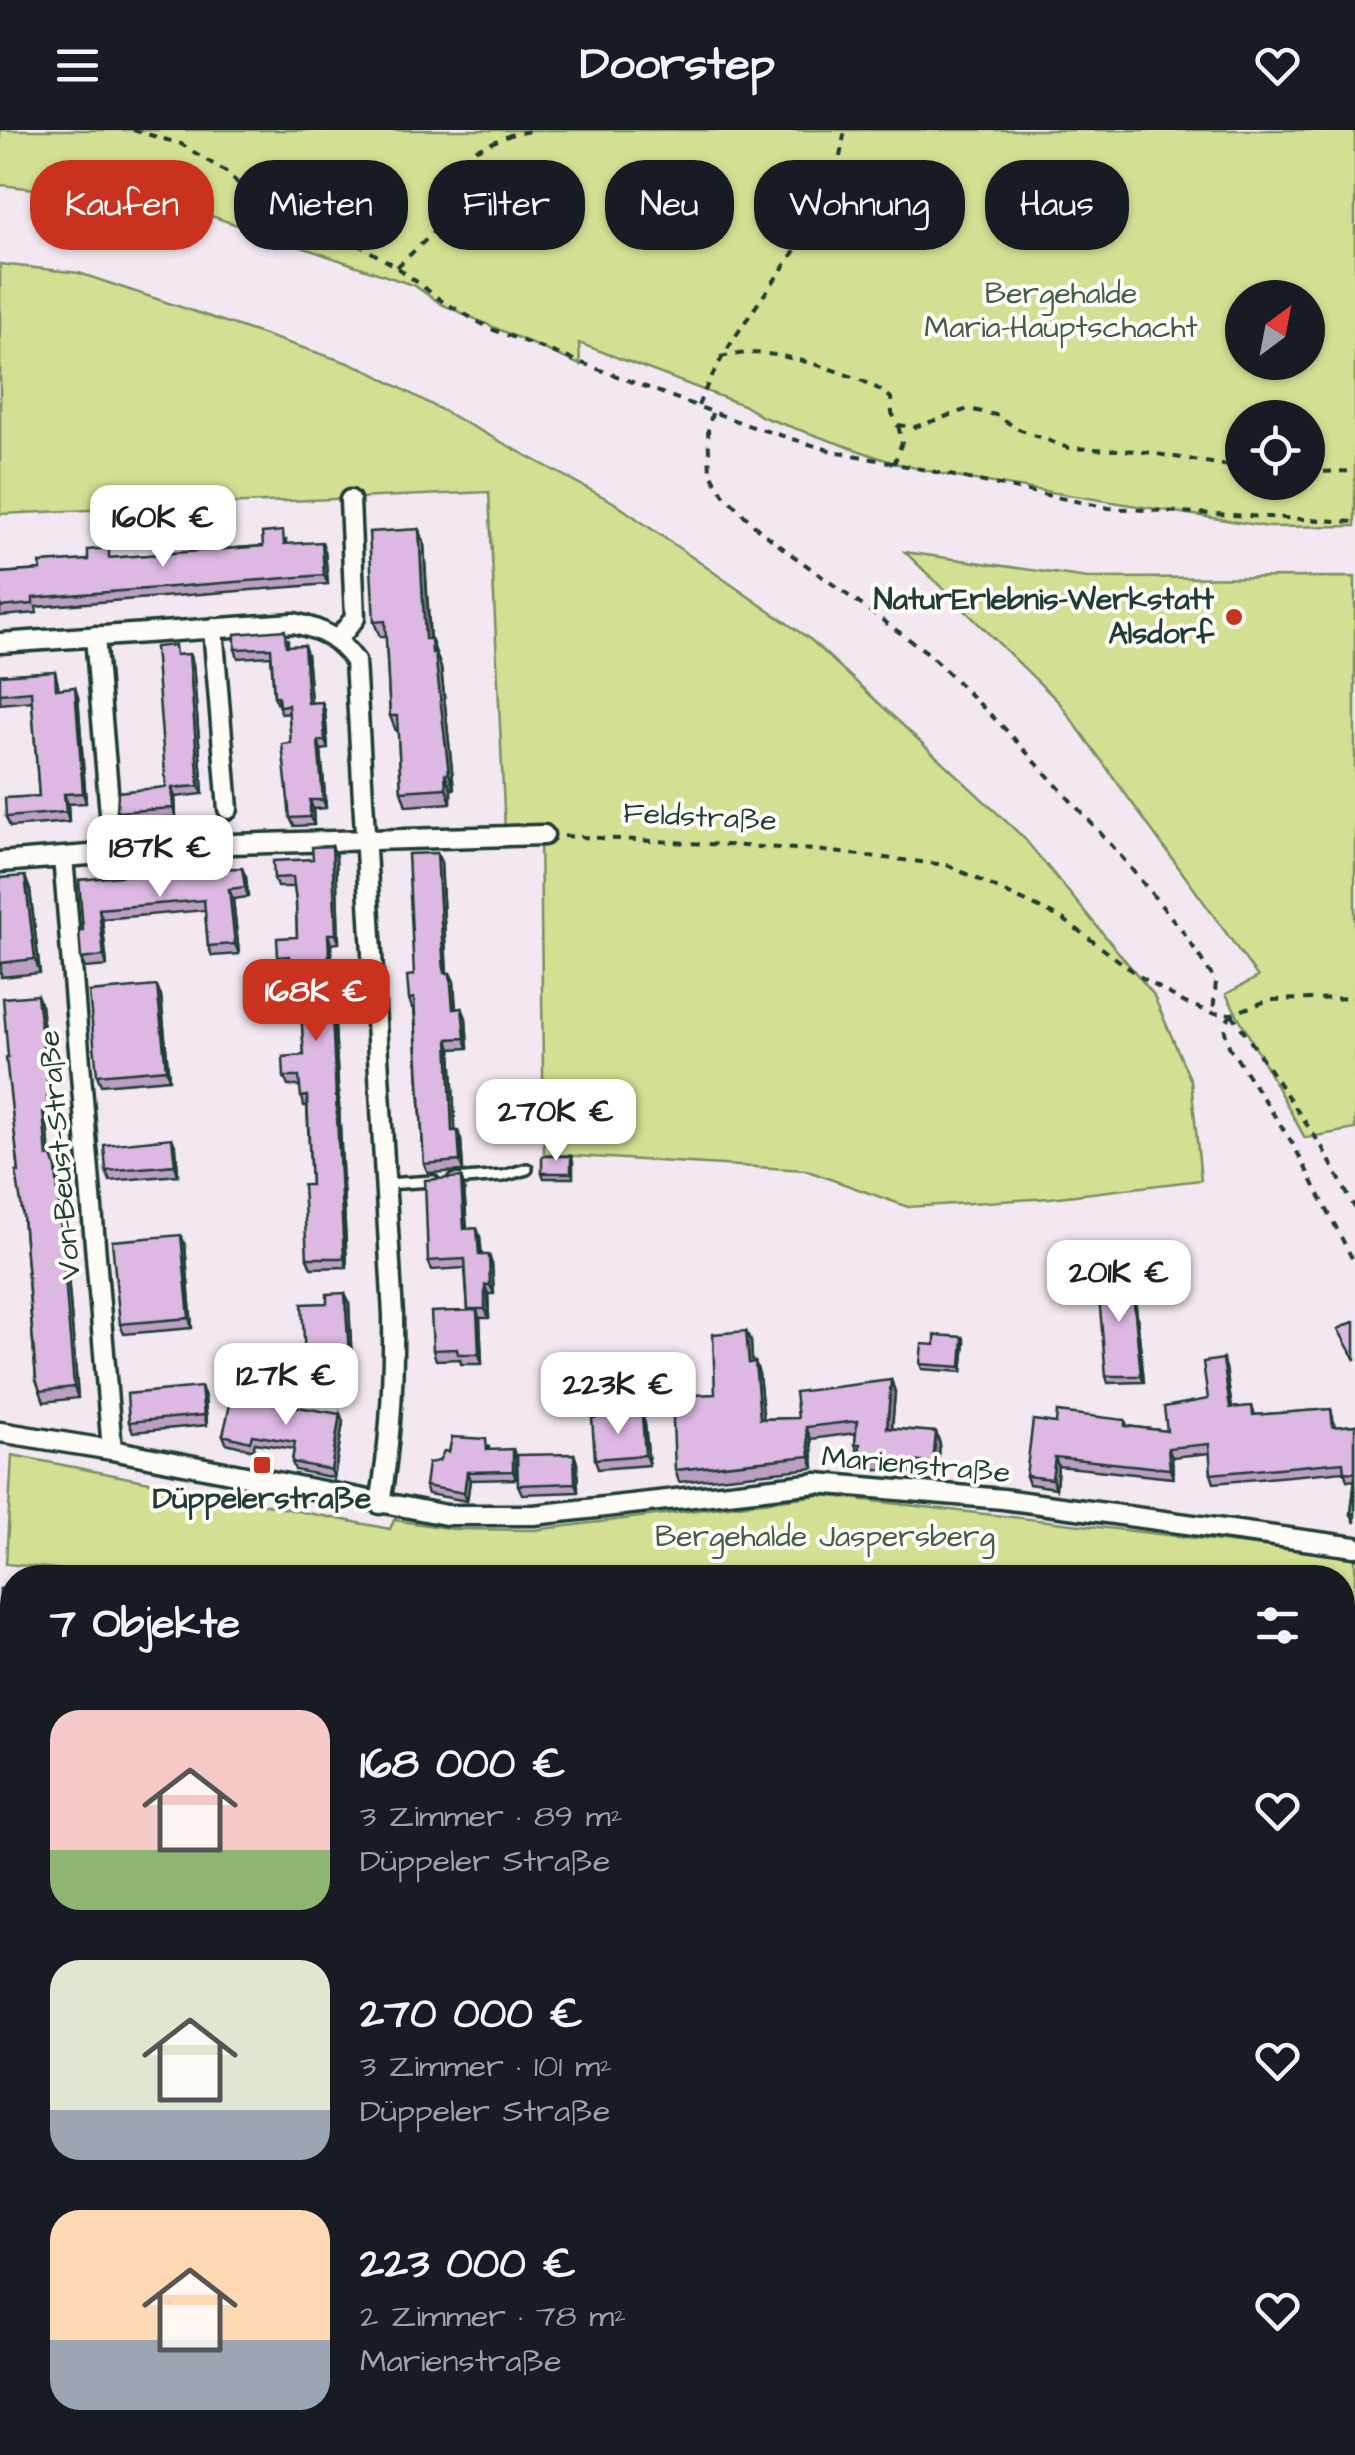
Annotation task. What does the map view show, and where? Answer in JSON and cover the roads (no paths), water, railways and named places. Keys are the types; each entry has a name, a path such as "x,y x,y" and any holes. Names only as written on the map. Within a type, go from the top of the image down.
{"street":[{"path":"338,639 354,618 356,608 350,500"},
{"path":"0,643 294,623 323,630 338,639 355,661 394,1385 390,1448 380,1504"},
{"path":"213,628 228,809"},
{"path":"94,636 110,814"},
{"path":"0,862 230,844 544,835"},
{"name":"Von-Beust-Straße","path":"63,857 112,1450"},
{"name":"Marienstraße","path":"0,1432 446,1515 534,1515 817,1482 1003,1499 1355,1547"}],"lane":[{"path":"386,1184 503,1176 527,1170"}],"place":[{"name":"NaturErlebnis-Werkstatt Alsdorf","path":"1234,617"},
{"name":"Düppelerstraße","path":"262,1465"}],"park label":[{"name":"Bergehalde Maria-Hauptschacht","path":"1061,311"},
{"name":"Bergehalde Jaspersberg","path":"825,1537"}]}
